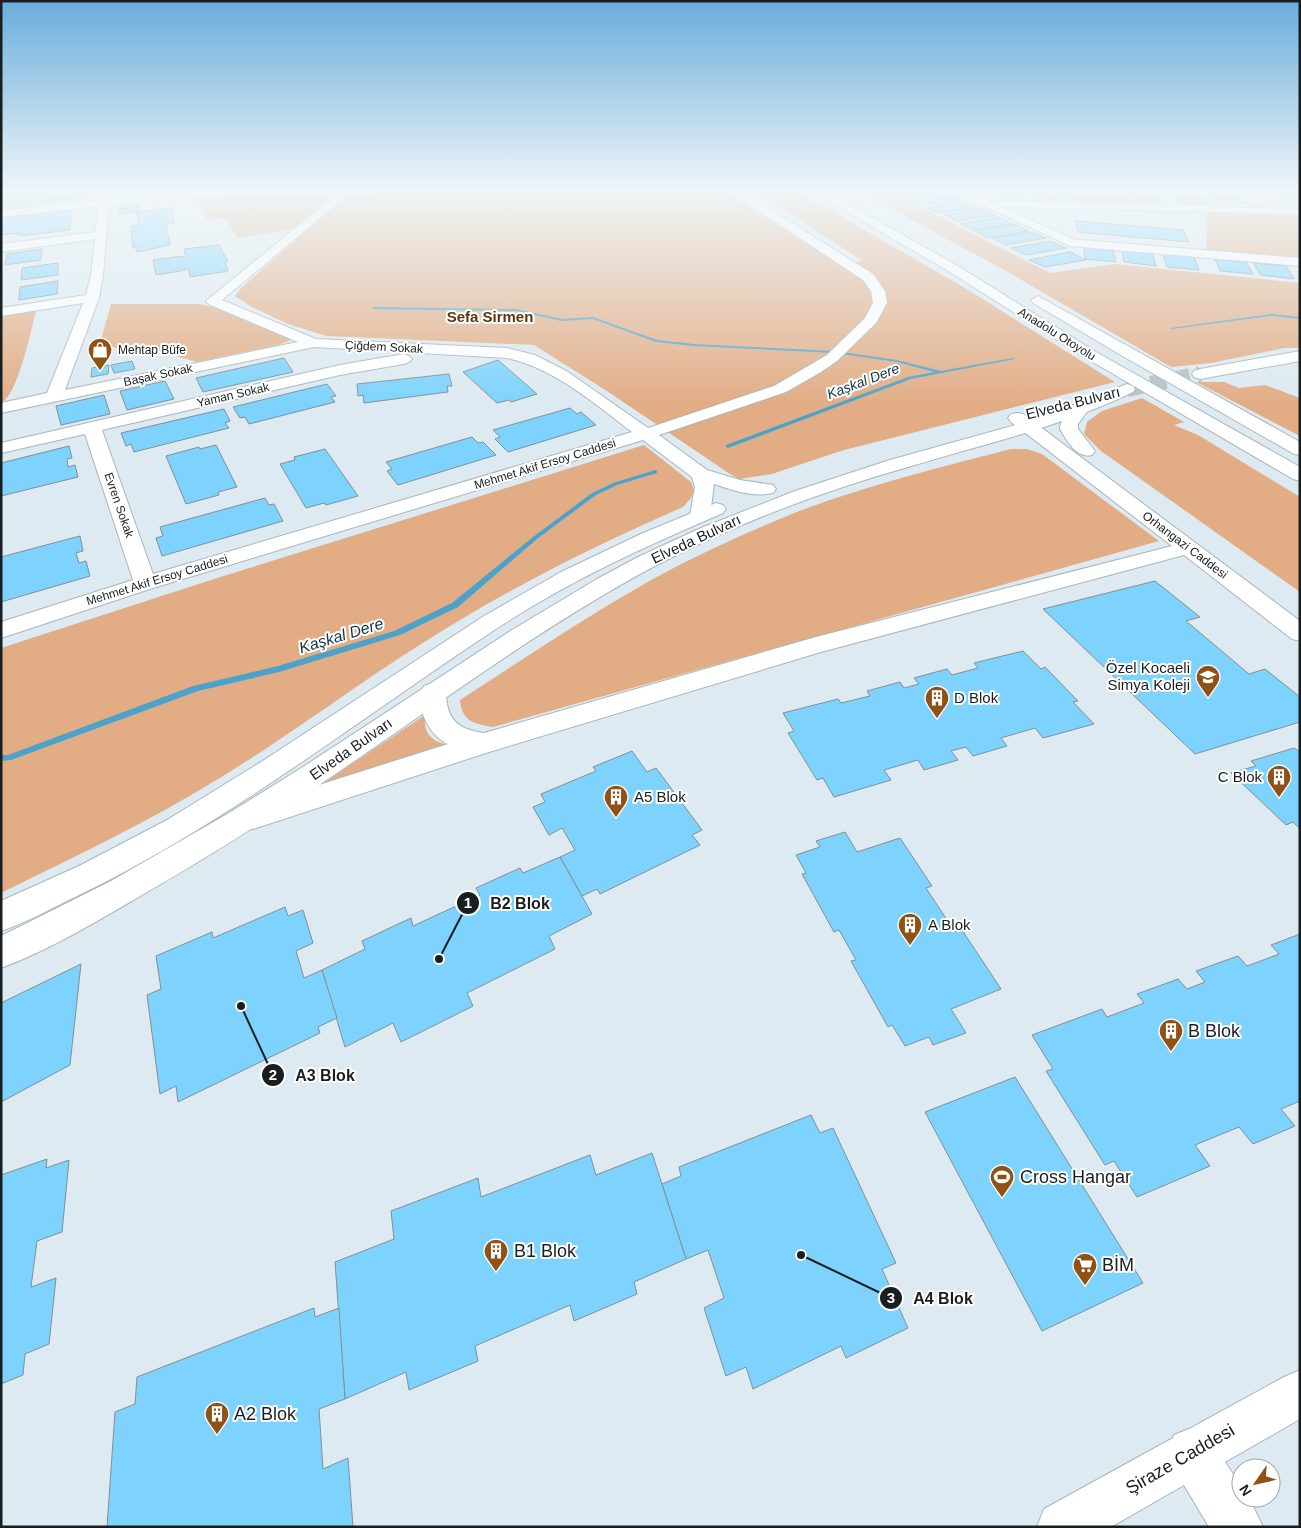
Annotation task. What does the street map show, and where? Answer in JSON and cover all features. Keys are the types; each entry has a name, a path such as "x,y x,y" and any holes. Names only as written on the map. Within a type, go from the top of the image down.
{"main road":[{"path":"54,397 92,298 98,262"},
{"name":"Çiğdem Sokak","path":"260,262 213,301 314,343 520,355 541,363 562,375 647,434 700,474 738,486 775,486"},
{"name":"Mehmet Akif Ersoy Caddesi","path":"1,630 146,583 647,434 780,389 838,352 871,320 880,303 878,291 868,277 848,262"},
{"name":"Anadolu Otoyolu","path":"942,262 1091,355 1300,475"},
{"name":"Anadolu Otoyolu","path":"1025,293 1300,450"},
{"path":"1,312 92,298"},
{"name":"Başak Sokak","path":"10,406 314,343"},
{"path":"288,348 340,370"},
{"name":"Yaman Sokak","path":"1,448 340,370 404,358 467,351"},
{"path":"1300,356 1200,374 1270,371 1300,366"},
{"name":"Elveda Bulvarı","path":"1,954 109,898 247,818 433,692 569,604 647,562 704,534 749,515 865,474 995,438 1030,420 1127,389 1081,409 1030,420 900,446 825,468"},
{"path":"10,406 26,443"},
{"name":"Orhangazi Caddesi","path":"1078,454 1069,429 1069,423 1081,409"},
{"name":"Orhangazi Caddesi","path":"1030,420 1300,610"},
{"name":"Evren Sokak","path":"92,428 146,583"},
{"name":"Orhangazi Caddesi","path":"995,438 1030,440 1078,454 1188,548 1300,633"},
{"path":"700,474 704,487 700,516"},
{"name":"Elveda Bulvarı","path":"1,917 90,875 177,829 271,770 492,621 569,576 650,537 775,486"},
{"path":"247,818 484,743 816,645 1188,548"},
{"path":"433,692 434,708 439,722 448,733 461,741 484,743"},
{"name":"Şiraze Caddesi","path":"1062,1527 1191,1452 1300,1393"},
{"path":"1191,1452 1238,1527"}],"shaded area":[{"path":"270,262 837,262 840,264 921,262 1115,382 844,450 772,474 739,479 534,345 327,336 288,324 252,307 235,296 241,288"},
{"path":"990,262 1029,262 1050,273 1115,264 1300,283 1300,348 1284,348 1211,363 1171,367"},
{"path":"111,304 200,304 219,309 291,340 278,345 197,362 151,349 99,347"},
{"path":"36,311 18,375 7,398 1,403 1,316"},
{"path":"1196,382 1224,382 1239,388 1265,385 1300,398 1300,436"},
{"path":"1142,398 1184,422 1174,425 1198,435 1300,497 1300,592 1101,451 1084,434 1087,422 1102,411"},
{"path":"644,445 691,482 694,490 691,498 683,507 567,561 510,591 425,641 278,741 192,795 111,839 1,893 1,648 211,580"},
{"path":"1011,449 1027,449 1042,454 1159,541 493,727 475,723 463,713 460,700 549,642 616,600 730,540 791,514 853,492"},
{"path":"425,715 428,734 441,743 454,747 322,784"}],"building":[{"path":"5,262 24,262 5,265"},
{"path":"153,262 225,262 228,271 190,277 188,268 186,270 156,275"},
{"path":"1034,262 1072,262 1045,267"},
{"path":"1126,262 1155,262 1156,266"},
{"path":"1166,262 1196,262 1199,270 1167,267"},
{"path":"1216,262 1246,262 1253,274 1220,271"},
{"path":"58,263 58,275 21,280 22,268"},
{"path":"1254,263 1286,266 1294,279 1260,275"},
{"path":"58,281 57,294 19,300 20,287"},
{"path":"284,358 293,372 203,392 196,378"},
{"path":"498,360 537,394 511,402 509,400 497,403 463,372"},
{"path":"132,361 135,369 114,373 111,365"},
{"name":"Mehtap Büfe","path":"109,365 108,374 91,377 92,368"},
{"path":"449,374 452,386 447,386 448,392 364,403 363,395 358,396 357,384"},
{"path":"165,381 174,399 127,410 120,391"},
{"path":"327,384 336,396 331,397 335,402 249,424 245,417 240,418 233,407"},
{"path":"104,395 110,414 61,425 56,406"},
{"path":"570,408 577,414 581,412 596,425 508,452 495,439 500,437 493,430"},
{"path":"224,409 230,421 225,423 229,428 134,452 131,444 126,446 121,433"},
{"path":"472,437 478,443 483,442 496,455 398,485 387,471 392,469 386,462"},
{"path":"216,445 237,487 218,492 219,495 186,504 166,456 199,447 200,449"},
{"path":"69,446 72,458 67,459 68,467 75,465 78,477 1,496 1,463"},
{"path":"325,449 358,496 326,505 324,503 306,508 280,464 295,460 294,457"},
{"path":"265,498 269,505 274,504 283,521 162,556 156,538 163,536 160,527"},
{"path":"80,536 83,551 76,553 79,563 86,561 90,576 1,602 1,557"},
{"name":"Özel Kocaeli Simya Koleji","path":"1155,581 1200,617 1186,621 1249,674 1265,669 1300,697 1300,722 1195,754 1043,609"},
{"name":"D Blok","path":"1023,651 1041,669 1045,667 1078,701 1073,702 1094,724 1043,738 1035,728 1001,738 1007,746 973,756 966,747 951,751 958,760 924,770 918,760 884,770 891,780 834,797 823,778 817,780 788,733 794,731 783,713 838,699 841,703 870,696 867,691 900,682 904,688 919,684 914,678 947,669 952,675 978,668 974,663"},
{"name":"C Blok","path":"1294,748 1300,752 1300,829 1293,822 1286,825 1231,773 1256,766 1251,761"},
{"name":"A5 Blok","path":"632,751 647,772 656,768 702,830 692,835 700,845 600,894 597,889 582,896 560,857 575,850 562,828 549,835 533,807 545,802 541,794 596,771 593,767"},
{"name":"A Blok","path":"845,832 857,852 900,838 932,886 926,888 955,932 962,930 1001,989 951,1009 966,1033 933,1045 929,1037 905,1046 892,1025 888,1027 851,961 856,960 839,930 834,932 802,874 806,873 796,855 820,847 816,841"},
{"path":"560,857 592,914 549,936 555,949 467,993 473,1006 401,1042 393,1023 345,1047 322,970 365,949 362,941 411,918 413,926 480,895 476,888 520,868 523,873"},
{"path":"285,907 288,916 303,910 313,943 296,951 304,978 322,970 337,1018 318,1027 320,1033 178,1102 176,1086 160,1094 147,995 161,989 156,956 212,932 213,938"},
{"name":"B Blok","path":"1300,934 1300,1101 1281,1109 1295,1126 1253,1144 1239,1127 1195,1145 1210,1166 1137,1197 1114,1161 1105,1165 1046,1071 1053,1069 1032,1035 1102,1009 1107,1017 1144,1003 1137,994 1178,979 1187,989 1205,982 1196,971 1238,956 1247,966 1279,954 1271,945"},
{"path":"81,964 70,1065 1,1102 1,1003"},
{"path":"1015,1077 1143,1283 1042,1331 925,1112"},
{"path":"811,1115 820,1133 833,1128 896,1263 882,1269 908,1328 846,1358 841,1346 753,1389 746,1367 726,1376 704,1308 724,1298 708,1250 686,1259 662,1184 681,1176 679,1167"},
{"name":"B1 Blok","path":"652,1153 686,1259 634,1282 637,1294 574,1321 570,1305 475,1346 478,1361 409,1390 406,1372 345,1399 335,1262 394,1239 391,1211 478,1178 481,1197 590,1155 596,1175"},
{"path":"47,1159 46,1168 69,1160 62,1232 37,1241 31,1287 56,1278 49,1344 25,1354 23,1375 1,1384 1,1175"},
{"name":"A2 Blok","path":"314,1308 315,1317 339,1308 345,1399 319,1409 323,1469 348,1458 353,1527 107,1527 115,1412 135,1404 137,1377"}],"waterway":[{"path":"374,308 517,310 561,320 593,318 656,341 694,345 834,352 897,361 939,372"},
{"name":"Kaşkal Dere","path":"1172,328 1271,315 1300,318"},
{"name":"Kaşkal Dere","path":"728,446 910,378 1013,359"},
{"name":"Kaşkal Dere","path":"1,758 8,758 196,688 279,669 397,633 455,605 535,538 594,494 615,484 655,472"}],"tunnel":[{"path":"1127,389 1200,374"}],"place":[{"name":"Mehtap Büfe","path":"100,371"},
{"name":"Özel Kocaeli Simya Koleji","path":"1208,698"},
{"name":"D Blok","path":"937,719"},
{"name":"C Blok","path":"1279,798"},
{"name":"A5 Blok","path":"616,818"},
{"name":"A Blok","path":"910,946"},
{"name":"B2 Blok","path":"439,959"},
{"name":"A3 Blok","path":"241,1006"},
{"name":"B Blok","path":"1171,1052"},
{"name":"Cross Hangar","path":"1002,1198"},
{"name":"A4 Blok","path":"801,1255"},
{"name":"B1 Blok","path":"496,1272"},
{"name":"BİM","path":"1085,1286"},
{"name":"A2 Blok","path":"217,1435"}],"district":[{"name":"Sefa Sirmen","path":"490,317"}]}
